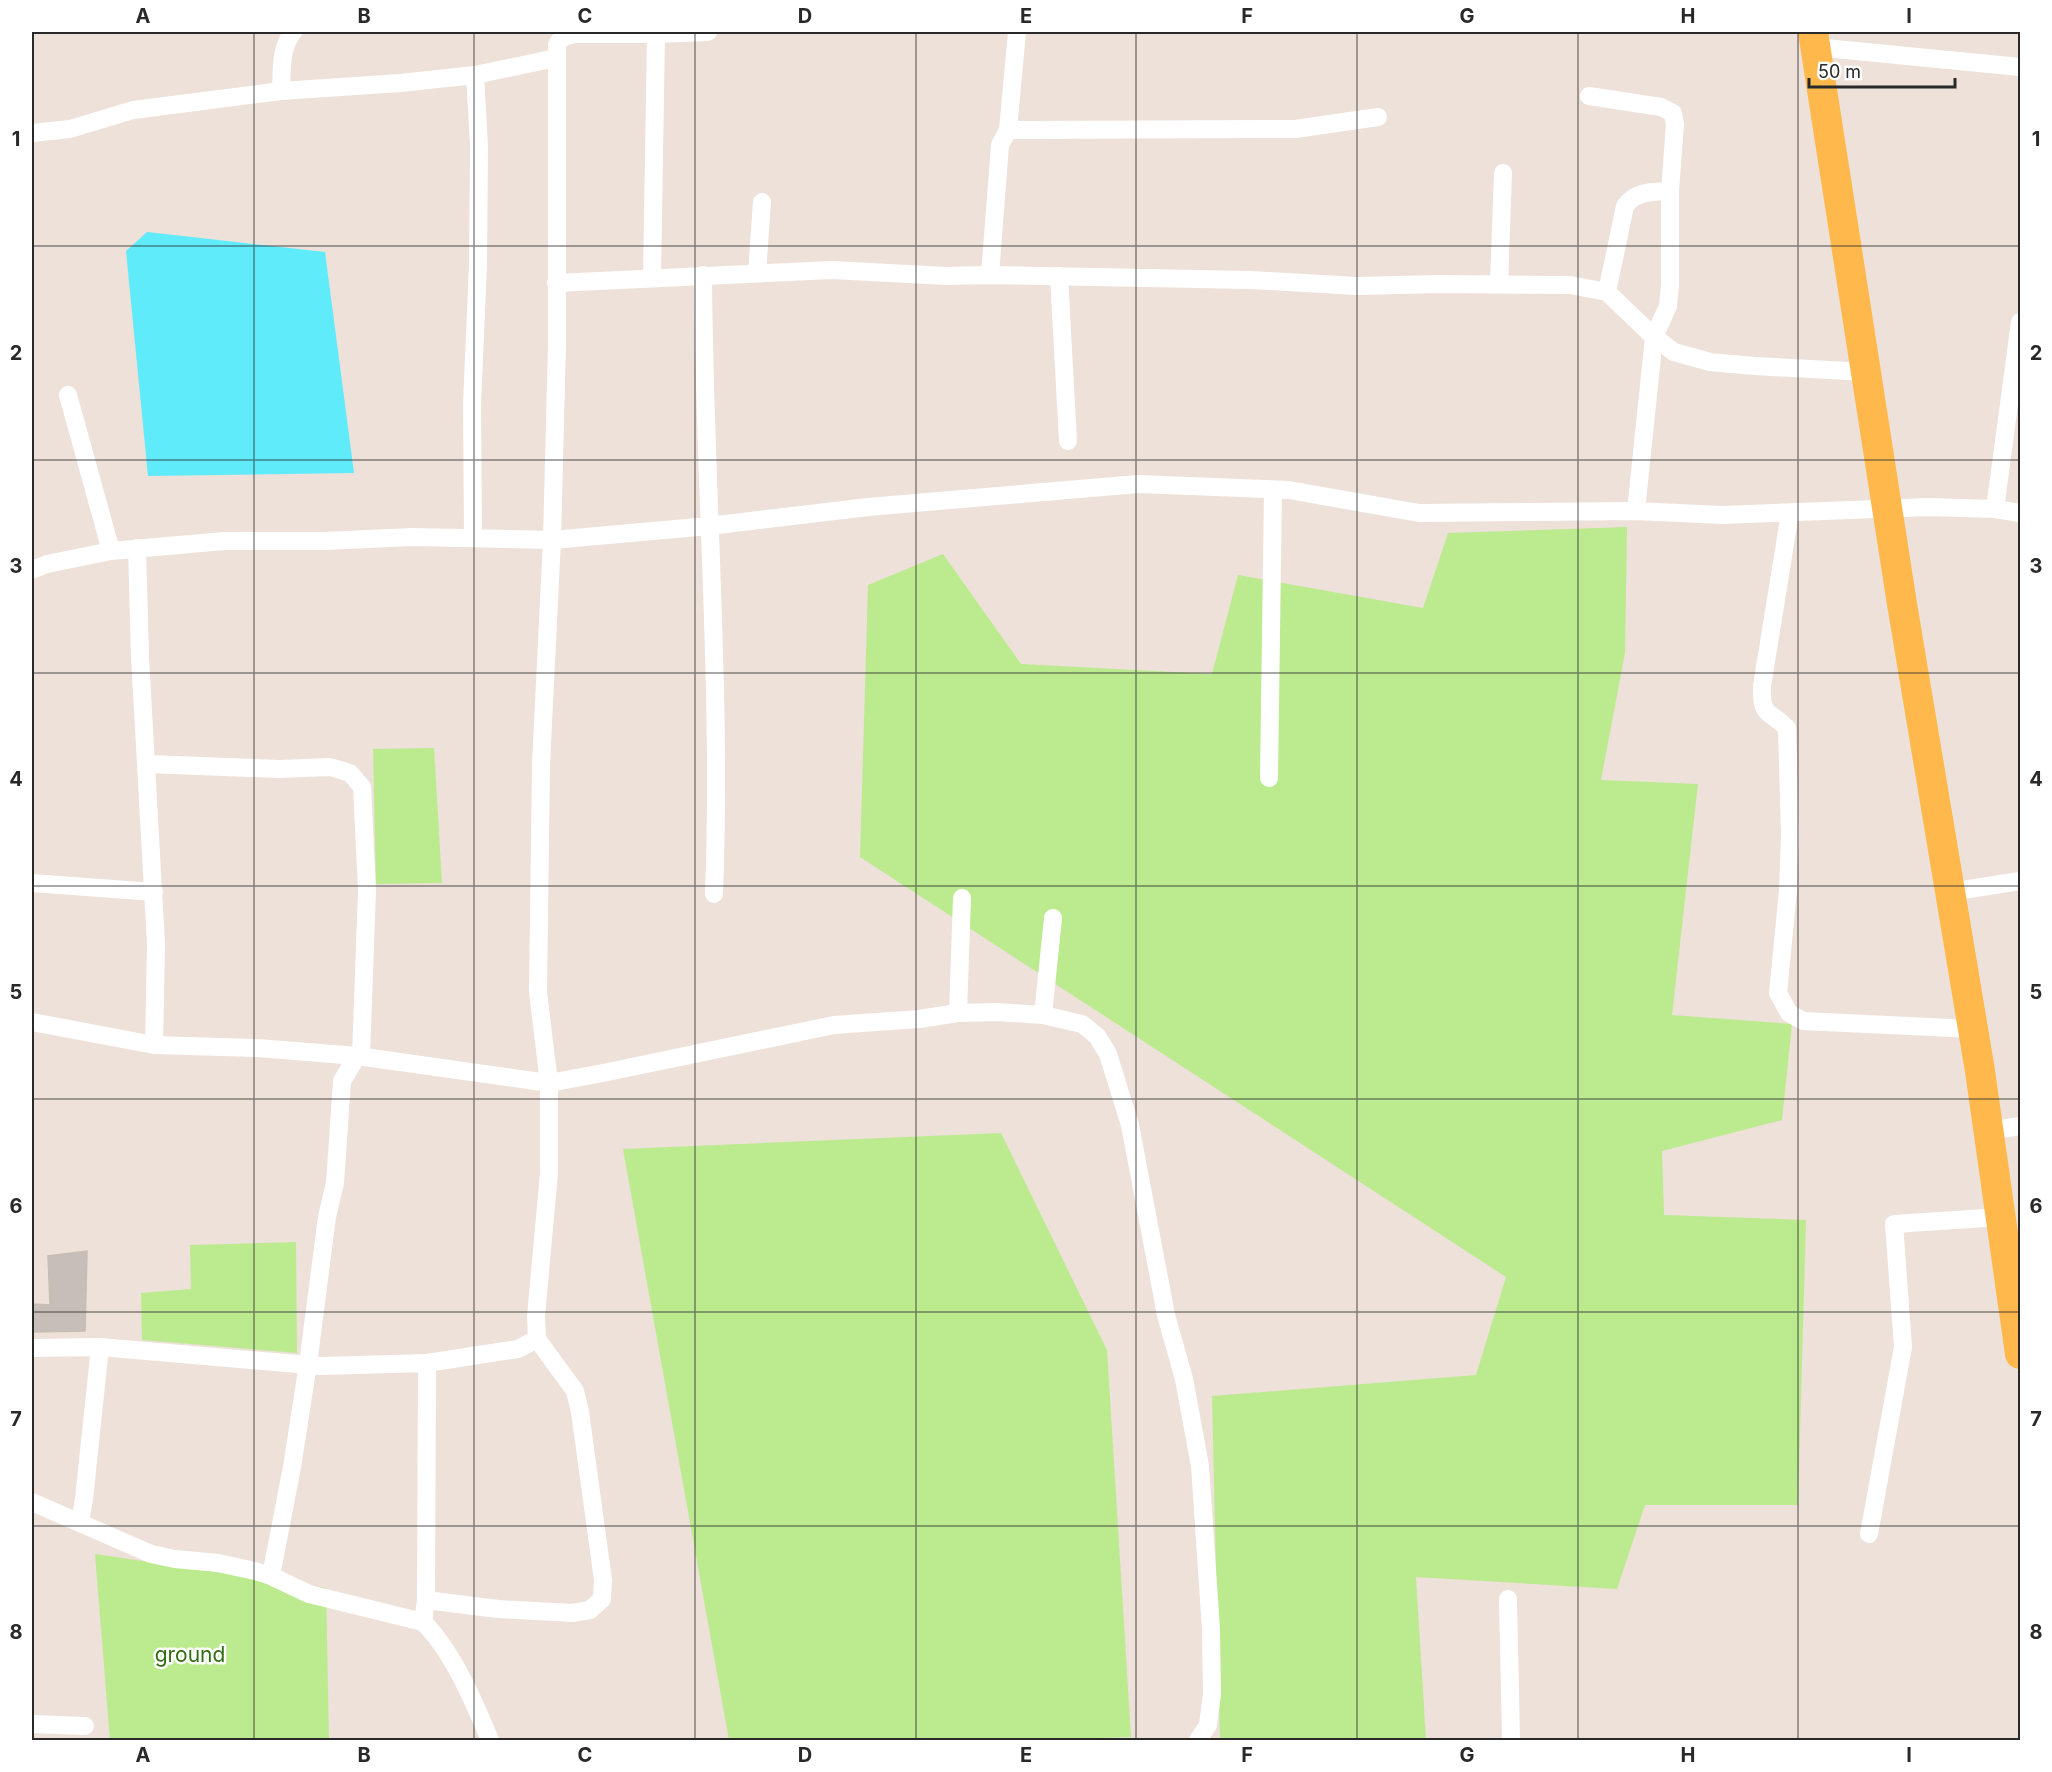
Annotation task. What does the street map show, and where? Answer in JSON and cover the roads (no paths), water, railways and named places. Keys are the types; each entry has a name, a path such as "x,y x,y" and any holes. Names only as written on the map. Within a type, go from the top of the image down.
{"main road":[{"path":"1814,39 1902,604 1989,1131 2020,1354"}],"street":[{"path":"281,91 286,41 293,32"},
{"path":"426,1600 498,1609 572,1613 590,1610 602,1599 603,1580 580,1412 575,1391 537,1339 536,1316 549,1173 549,1083 538,980 541,764 552,540 556,283 556,58 558,41 575,34 708,32"},
{"path":"990,275 1000,145 1008,130 1017,32"},
{"path":"652,278 656,34"},
{"path":"1814,39 2020,67"},
{"path":"32,133 70,129 133,110 281,91 400,83 475,75 556,58"},
{"path":"473,537 472,404 478,266 479,158 475,75"},
{"path":"1589,96 1661,107 1673,113 1676,124 1670,191 1668,306 1654,337 1636,511"},
{"path":"1008,130 1295,129 1378,117"},
{"path":"1499,284 1503,173"},
{"path":"1607,292 1625,206 1631,198 1641,193 1670,191"},
{"path":"757,273 762,202"},
{"path":"556,283 832,270 946,276 1251,280 1356,286 1570,285 1607,292 1654,337 1674,352 1710,362 1867,372"},
{"path":"703,275 703,360 717,780 714,894"},
{"path":"1059,276 1068,441"},
{"path":"1995,509 2020,322"},
{"path":"68,395 111,551"},
{"path":"32,570 47,564 111,551 224,540 324,541 473,537 552,540 709,526 868,507 1138,484 1289,490 1419,513 1636,511 1722,515 1929,507 1995,509 2020,513"},
{"path":"1269,778 1273,490"},
{"path":"1790,513 1762,686 1764,710 1787,728 1789,858 1778,993 1790,1013 1803,1021 1973,1029"},
{"path":"137,548 140,657 156,944 154,1045"},
{"path":"147,764 279,769 330,767 350,773 362,787 367,890 359,1056 342,1081 334,1183 327,1217 308,1364 292,1467 271,1575"},
{"path":"1950,892 2020,881"},
{"path":"32,883 154,892"},
{"path":"958,1013 962,898"},
{"path":"1043,1015 1053,918"},
{"path":"32,1022 154,1045 258,1048 359,1056 549,1083 834,1025 919,1019 958,1013 996,1012 1043,1015 1082,1024 1097,1036 1108,1054 1130,1125 1166,1315 1184,1379 1200,1466 1211,1629 1212,1694 1208,1725 1198,1740"},
{"path":"1989,1131 2020,1126"},
{"path":"1869,1534 1903,1347 1894,1224 2001,1217"},
{"path":"32,1348 100,1347 308,1364 427,1363 519,1348 537,1339"},
{"path":"80,1522 100,1347"},
{"path":"423,1622 426,1600 427,1363"},
{"path":"32,1502 151,1554 218,1563 271,1575 309,1594 423,1622 433,1632 472,1696 490,1740"},
{"path":"1508,1599 1511,1740"},
{"path":"32,1724 84,1726"}],"water":[{"path":"147,232 325,252 354,473 148,476 126,251"}],"park label":[{"name":"ground","path":"190,1655"}]}
